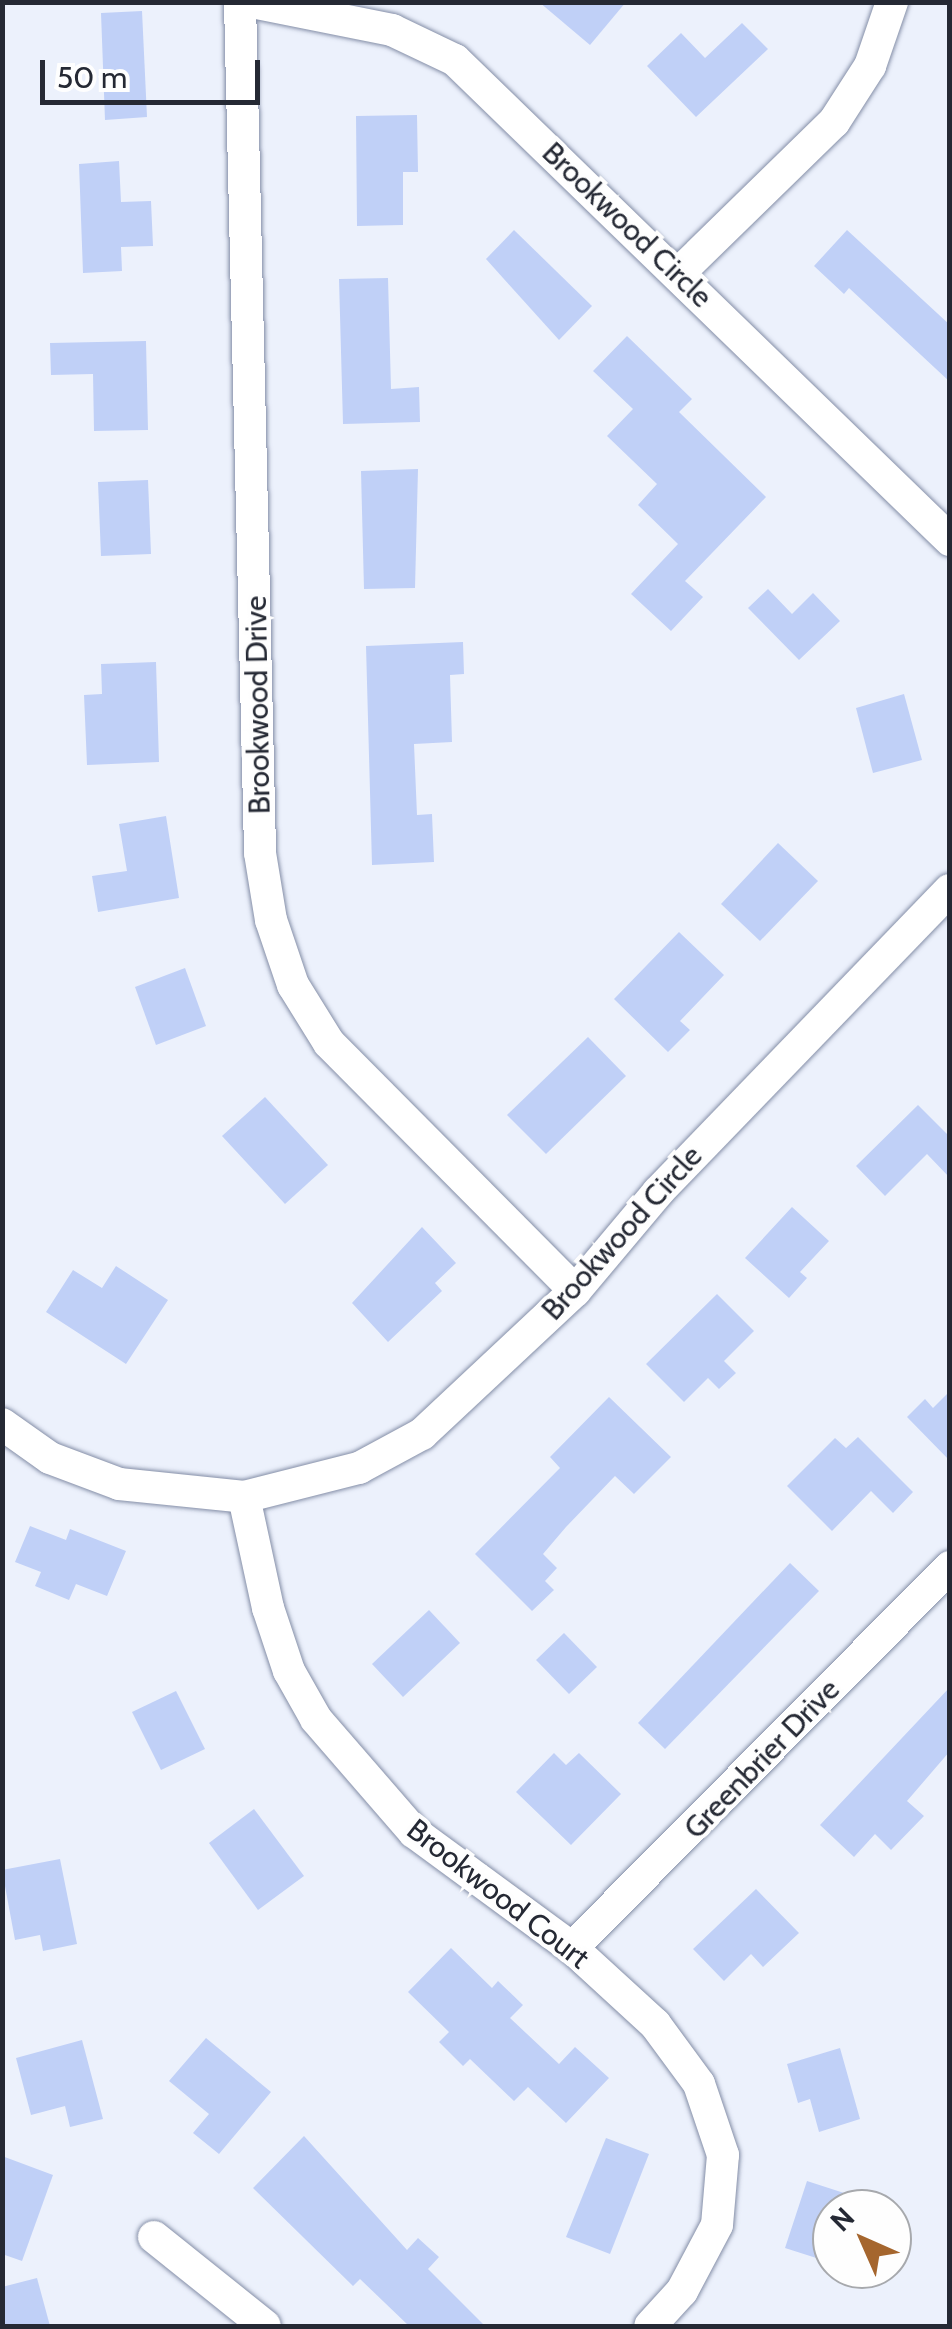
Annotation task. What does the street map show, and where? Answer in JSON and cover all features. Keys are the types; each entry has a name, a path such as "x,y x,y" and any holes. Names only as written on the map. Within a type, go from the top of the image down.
{"street":[{"name":"Brookwood Drive","path":"240,2 260,853 271,920 293,986 329,1043 576,1290"},
{"name":"Brookwood Circle","path":"252,2 392,30 455,60 950,540"},
{"path":"678,274 834,122 870,66 892,2"},
{"name":"Brookwood Circle","path":"244,1497 359,1468 422,1434 576,1290 658,1192 950,890"},
{"path":"2,1424 50,1458 119,1484 244,1497"},
{"name":"Brookwood Court","path":"244,1497 268,1608 289,1671 316,1719 414,1832 572,1948 655,2024 699,2084 722,2156 717,2225 682,2291 650,2326"},
{"name":"Greenbrier Drive","path":"572,1948 950,1567"},
{"path":"154,2237 265,2326"}],"building":[{"path":"539,2 626,2 590,45"},
{"path":"142,11 147,117 105,120 101,13"},
{"path":"742,23 768,49 696,117 647,66 681,33 705,58"},
{"path":"417,115 418,172 403,172 403,225 357,226 356,116"},
{"path":"119,161 121,202 151,201 153,246 121,247 122,271 83,273 79,164"},
{"path":"514,230 592,306 559,340 486,259"},
{"path":"847,230 950,325 950,382 849,288 844,294 814,266"},
{"path":"388,278 391,389 419,387 420,422 343,424 339,279"},
{"path":"627,336 692,399 679,412 766,497 685,581 703,597 671,631 631,594 678,544 638,505 657,484 607,436 633,409 593,371"},
{"path":"146,341 148,430 94,431 93,374 51,375 50,343"},
{"path":"418,469 415,588 364,589 361,471"},
{"path":"148,480 151,554 101,556 98,482"},
{"path":"768,589 792,614 813,593 840,621 799,660 748,608"},
{"path":"463,642 464,674 450,675 452,742 414,744 417,815 432,814 434,862 372,865 366,646"},
{"path":"156,662 159,762 87,765 84,695 102,694 101,664"},
{"path":"904,694 922,760 873,773 856,708"},
{"path":"166,816 179,898 98,912 92,876 127,871 119,824"},
{"path":"778,843 818,881 760,941 721,904"},
{"path":"679,932 724,975 680,1021 690,1030 668,1052 614,999"},
{"path":"185,968 206,1026 156,1045 135,987"},
{"path":"588,1037 626,1076 546,1154 507,1115"},
{"path":"265,1097 328,1165 285,1204 222,1136"},
{"path":"918,1105 950,1137 950,1178 927,1154 885,1196 856,1166"},
{"path":"792,1207 829,1241 800,1272 807,1278 789,1298 745,1258"},
{"path":"422,1227 456,1263 435,1283 442,1291 388,1342 352,1303"},
{"path":"116,1266 168,1300 126,1364 46,1312 73,1270 102,1288"},
{"path":"717,1294 754,1331 724,1361 736,1373 719,1389 708,1378 684,1402 646,1364"},
{"path":"950,1391 950,1461 907,1417 925,1399 933,1408"},
{"path":"609,1397 671,1457 634,1494 615,1476 566,1527 543,1554 557,1568 545,1581 554,1590 532,1611 475,1554 560,1468 550,1457"},
{"path":"858,1437 913,1492 893,1513 871,1491 832,1531 787,1486 835,1438 846,1448"},
{"path":"30,1526 66,1540 70,1529 126,1551 107,1596 76,1584 69,1600 35,1586 41,1572 15,1562"},
{"path":"790,1563 819,1591 665,1749 638,1723"},
{"path":"429,1610 460,1643 403,1697 372,1664"},
{"path":"564,1633 597,1667 569,1694 536,1660"},
{"path":"950,1687 950,1751 907,1801 924,1816 891,1850 875,1834 854,1857 820,1825"},
{"path":"176,1691 205,1749 161,1770 132,1712"},
{"path":"554,1753 566,1765 579,1753 621,1794 571,1845 516,1792"},
{"path":"254,1809 304,1876 258,1910 209,1843"},
{"path":"60,1859 77,1944 43,1951 40,1935 15,1940 2,1870"},
{"path":"756,1889 799,1933 763,1967 751,1954 724,1981 693,1949"},
{"path":"451,1948 492,1988 498,1981 523,2005 510,2018 559,2064 575,2047 609,2078 566,2123 528,2087 514,2101 470,2059 463,2066 439,2042 449,2032 408,1992"},
{"path":"206,2038 271,2092 219,2154 193,2133 209,2114 169,2081"},
{"path":"82,2040 103,2119 70,2127 65,2106 31,2115 16,2058"},
{"path":"840,2048 860,2119 819,2132 810,2099 798,2103 787,2064"},
{"path":"304,2136 407,2250 418,2238 439,2257 428,2269 485,2326 409,2326 360,2279 353,2286 253,2188"},
{"path":"606,2138 649,2154 610,2254 566,2237"},
{"path":"2,2156 53,2175 22,2261 2,2254"},
{"path":"807,2181 832,2189 812,2189 812,2257 785,2248"},
{"path":"37,2278 50,2326 2,2326 2,2287"}]}
